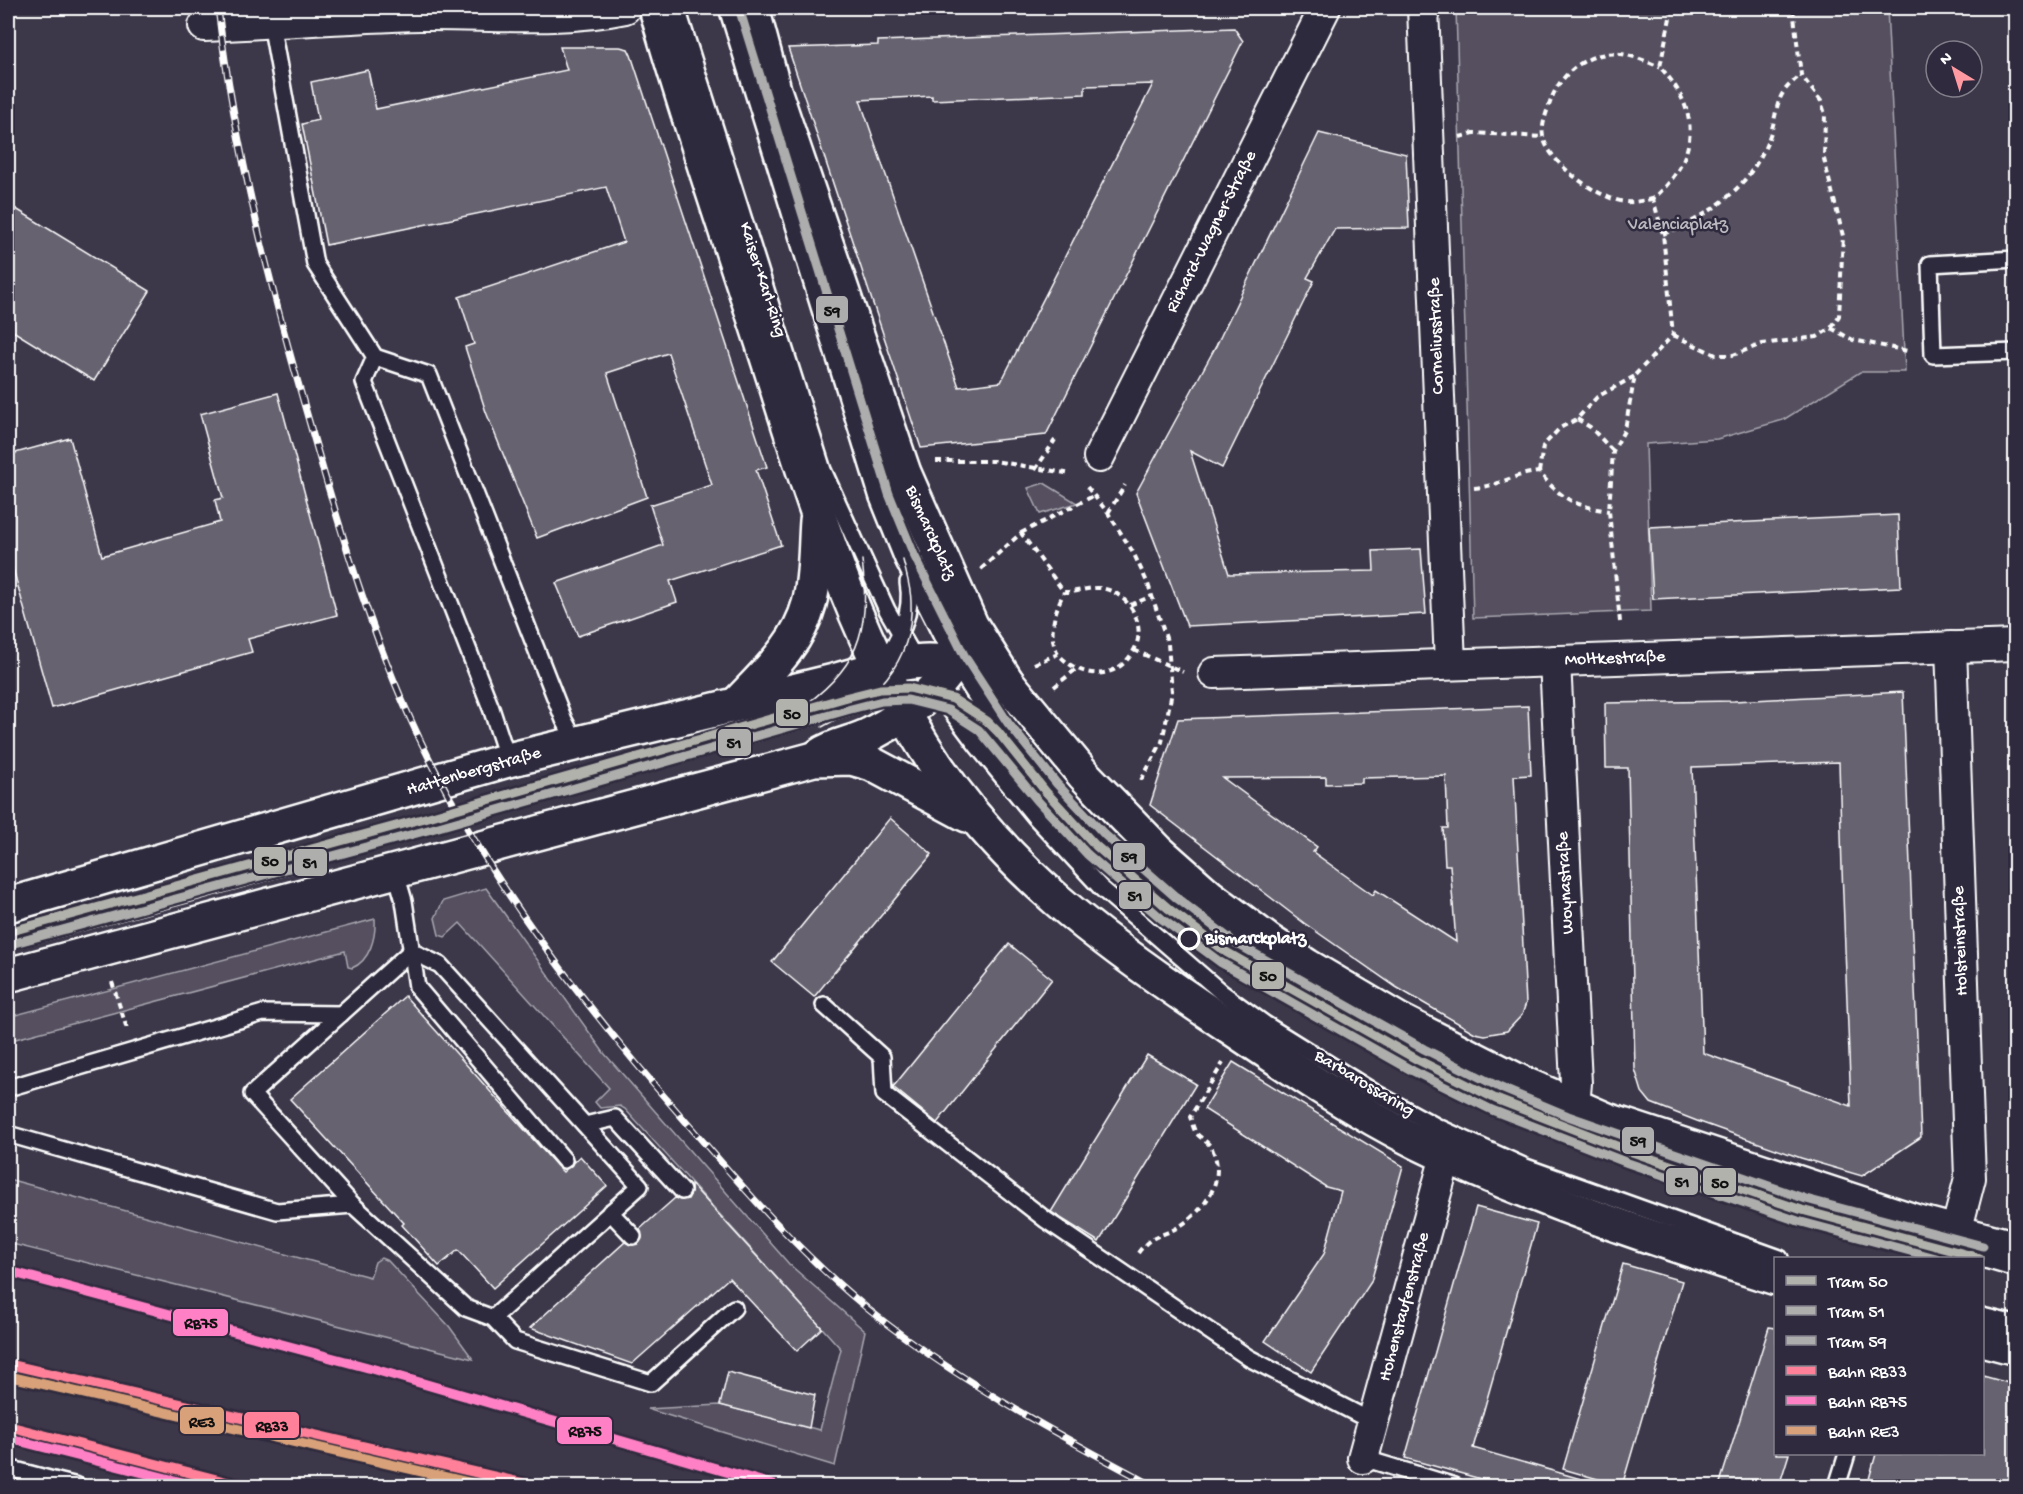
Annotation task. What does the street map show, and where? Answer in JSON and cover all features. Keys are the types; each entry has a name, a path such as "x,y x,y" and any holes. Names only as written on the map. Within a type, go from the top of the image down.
{"street":[{"path":"204,26 283,15 321,21 364,13 607,12 626,8"},
{"name":"Kaiser-Karl-Ring","path":"656,8 818,516"},
{"path":"752,8 774,90 916,467"},
{"name":"Richard-Wagner-Straße","path":"1086,470 1325,8"},
{"name":"Corneliusstraße","path":"1424,8 1450,664"},
{"name":"Bismarckplatz","path":"916,467 970,625 1017,675 1084,775 1158,851 1210,897 1267,939 1400,1021 1524,1084 1574,1106"},
{"path":"818,516 882,666 921,700 934,762 986,829"},
{"path":"737,704 788,649 800,629 809,602 818,516"},
{"path":"814,759 834,746 869,735 921,700 955,663 969,636 970,625"},
{"name":"Moltkestraße","path":"1199,673 2016,645"},
{"name":"Bismarckplatz","path":"737,704 882,666 908,647 955,663 1017,675"},
{"name":"Holsteinstraße","path":"1951,647 1970,1178 1956,1232"},
{"name":"Woynastraße","path":"1555,661 1576,1083 1574,1106"},
{"name":"Hattenbergstraße","path":"8,905 508,760 737,704"},
{"path":"8,975 814,759 851,758 872,764 963,812 986,829"},
{"name":"Barbarossaring","path":"986,829 1024,872 1114,949 1368,1116 1446,1156 1627,1230 1774,1277"},
{"path":"1574,1106 1607,1120 1914,1221 2016,1248"},
{"name":"Hohenstaufenstraße","path":"1363,1458 1446,1156"},
{"path":"1984,1339 2016,1348"}],"lane":[{"name":"Kaiser-Karl-Ring","path":"677,8 823,470 858,549 908,647"},
{"name":"Bismarckplatz","path":"727,8 878,498 903,560 955,663 998,731 1047,792 1096,845 1170,909 1244,963 1418,1060 1496,1099 1564,1127 1802,1210 1974,1257"},
{"path":"283,15 315,264 375,357 429,375 552,688 577,744"},
{"path":"2016,259 1930,264 1933,355 2016,352"},
{"path":"375,357 364,382 491,708 508,760"},
{"name":"Bismarckplatz","path":"903,560 911,600 908,647"},
{"path":"908,647 921,700"},
{"path":"816,716 844,698 882,666"},
{"name":"Bismarckplatz","path":"816,716 864,702 921,700 970,712 998,731"},
{"name":"Barbarossaring","path":"921,700 1019,797 1101,888 1195,970 1265,1024 1374,1092 1436,1126 1526,1167 1777,1257"},
{"name":"Hattenbergstraße","path":"8,941 189,893 816,716"},
{"path":"395,870 404,901 417,987 564,1160"},
{"path":"411,951 252,1094 353,1205 466,1308 493,1318 515,1341 651,1383 734,1308"},
{"path":"411,951 440,965 640,1186 493,1318"},
{"path":"824,1005 882,1057 884,1094 1046,1220 1249,1358 1373,1422"},
{"path":"8,1088 263,1013 341,1014"},
{"path":"585,1125 615,1118 682,1191"},
{"path":"8,1134 277,1211 353,1205"},
{"path":"610,1212 633,1236"},
{"path":"1984,1260 2016,1269"},
{"path":"1984,1316 2016,1324"},
{"path":"1837,1486 1847,1455"},
{"path":"1363,1458 1455,1486"},
{"path":"8,1468 57,1484 78,1486"}],"path":[{"path":"1660,67 1672,8"},
{"path":"1673,335 1716,355 1733,355 1762,344 1817,337 1831,328 1839,316 1843,236 1824,159 1825,114 1821,101 1801,75 1793,8"},
{"path":"1620,54 1660,67 1676,84 1690,122 1688,149 1682,168 1670,184 1653,200 1624,202 1576,179 1559,164 1543,137 1545,116 1556,86 1576,66 1596,56 1620,54"},
{"path":"1663,234 1699,220 1732,195 1763,152 1772,129 1780,94 1801,75"},
{"path":"1430,138 1455,138 1474,133 1543,137"},
{"path":"1609,511 1583,507 1557,494 1539,472 1543,446 1560,428 1577,419 1597,397 1635,375 1673,335 1663,234 1653,200"},
{"path":"1831,328 1854,340 1878,347"},
{"path":"1620,622 1609,511 1613,451 1625,429 1635,375"},
{"path":"1577,419 1590,427 1613,451"},
{"path":"1035,470 1055,440"},
{"path":"916,467 994,461 1035,470 1086,470 1093,496 1108,513 1133,552 1152,596 1168,644 1172,692 1162,742 1137,788"},
{"path":"1443,489 1494,487 1518,474 1539,472"},
{"path":"1108,513 1125,485"},
{"path":"975,573 1021,534 1093,496"},
{"path":"1021,534 1064,592 1077,593 1100,588 1116,594 1130,605 1138,626 1134,650 1119,667 1098,675 1075,670 1058,654 1052,635 1058,604 1064,592"},
{"path":"1130,605 1152,596"},
{"path":"1134,650 1169,665 1199,673"},
{"path":"1017,675 1058,654"},
{"path":"1049,690 1075,670"},
{"path":"114,988 121,1008"},
{"path":"1124,1274 1142,1247 1157,1234 1179,1227 1214,1191 1217,1167 1214,1153 1210,1144 1195,1132 1190,1117 1225,1060"}],"green space":[{"name":"Valenciaplatz","path":"1456,8 1887,8 1905,372 1860,372 1783,420 1717,439 1646,444 1651,611 1473,618"},
{"path":"1044,483 1077,503 1040,514 1028,488"},
{"path":"486,888 604,1053 789,1264 865,1331 835,1466 647,1409 720,1405 820,1430 841,1349 625,1109 620,1106 600,1108 595,1102 609,1088 460,923 445,937 439,935 435,918 443,901"},
{"path":"375,919 371,948 363,960 352,968 348,967 345,951 8,1041 8,1017"},
{"path":"8,1179 370,1277 375,1262 381,1258 388,1261 449,1326 473,1359 8,1243"}],"building":[{"path":"1234,28 1243,41 1046,435 921,448 788,48 878,45 878,41","holes":["1153,84 1001,382 959,387 860,100 932,96 932,100 1085,94 1085,86"]},
{"path":"560,47 620,47 628,49 631,55 767,467 756,470 781,545 670,581 677,602 578,636 556,583 663,545 650,505 712,485 668,353 607,373 647,497 537,538 486,412 465,347 474,344 459,297 624,242 606,187 326,245 302,124 318,120 311,82 368,70 376,109 567,70"},
{"path":"1319,133 1406,154 1409,228 1335,229 1307,278 1314,281 1222,468 1190,451 1229,574 1374,571 1373,551 1421,549 1426,614 1187,626 1136,493 1216,346"},
{"path":"8,204 150,291 94,381 8,328"},
{"path":"278,393 337,615 248,639 252,652 52,708 8,551 8,455 70,438 102,556 220,522 215,500 223,498 200,414"},
{"path":"1898,515 1901,587 1653,599 1649,527"},
{"path":"1903,692 1921,1137 1862,1176 1801,1158 1651,1103 1642,1092 1635,1069 1628,768 1606,768 1605,703 1734,701","holes":["1839,762 1851,1106 1703,1053 1692,767"]},
{"path":"1528,706 1531,775 1514,776 1526,1003 1522,1015 1507,1031 1485,1035 1475,1033 1396,987 1304,923 1150,805 1178,719","holes":["1446,776 1448,828 1443,828 1445,865 1450,865 1456,942 1376,890 1373,895 1313,852 1317,847 1223,778 1326,777 1326,784 1362,783 1362,778"]},
{"path":"890,818 932,854 814,997 772,962"},
{"path":"1009,944 1052,979 937,1123 893,1087"},
{"path":"405,996 563,1172 580,1156 607,1186 493,1288 458,1250 439,1266 402,1225 404,1223 290,1099"},
{"path":"1147,1055 1196,1084 1099,1242 1051,1212"},
{"path":"1233,1062 1403,1166 1371,1282 1311,1372 1265,1341 1324,1254 1341,1191 1326,1187 1204,1109"},
{"path":"691,1184 822,1328 797,1351 729,1278 632,1364 530,1328 625,1242 631,1245 639,1243 642,1238 640,1229 675,1198 688,1199"},
{"path":"1476,1207 1537,1224 1473,1448 1581,1479 1580,1486 1506,1486 1405,1458"},
{"path":"1623,1264 1682,1281 1622,1486 1563,1469"},
{"path":"1769,1327 1774,1328 1774,1455 1789,1455 1779,1486 1719,1486"},
{"path":"728,1372 815,1395 809,1428 720,1405"},
{"path":"1984,1376 2016,1385 2016,1486 1867,1486 1876,1455 1984,1455"}],"tram line":[{"name":"59","path":"739,8 889,494 914,555 965,657 1008,723 1057,784 1105,835 1178,899 1234,942 1424,1049 1501,1088 1568,1116 1806,1199 1983,1246"},
{"path":"795,712 833,681 856,648 864,609 862,560"},
{"path":"822,727 858,705 887,678 898,662 906,644 910,624 911,597 903,560"},
{"name":"50","path":"8,932 425,818 844,698 880,689 909,688 953,699 987,721 1046,792 1096,846 1169,909 1226,952 1418,1060 1496,1099 1632,1152 1802,1210 1976,1257"},
{"name":"51","path":"11,944 428,830 847,710 882,701 908,700 948,710 979,730 1037,800 1087,854 1162,919 1220,962 1413,1071 1492,1110 1628,1163 1798,1221 1932,1257"}],"railway":[{"path":"218,8 234,115 268,272 348,554 392,677 409,717 483,855 546,948 614,1037 758,1203 833,1279 887,1324 951,1369 1051,1430 1154,1486"}],"rail line":[{"name":"RB75","path":"8,1271 366,1367 776,1486"},
{"name":"RB33","path":"8,1364 535,1486"},
{"name":"RE3","path":"8,1376 484,1486"},
{"name":"RB33","path":"8,1426 242,1486"},
{"name":"RB75","path":"8,1438 196,1486"}],"place":[{"name":"Bismarckplatz","path":"1189,939"}]}
